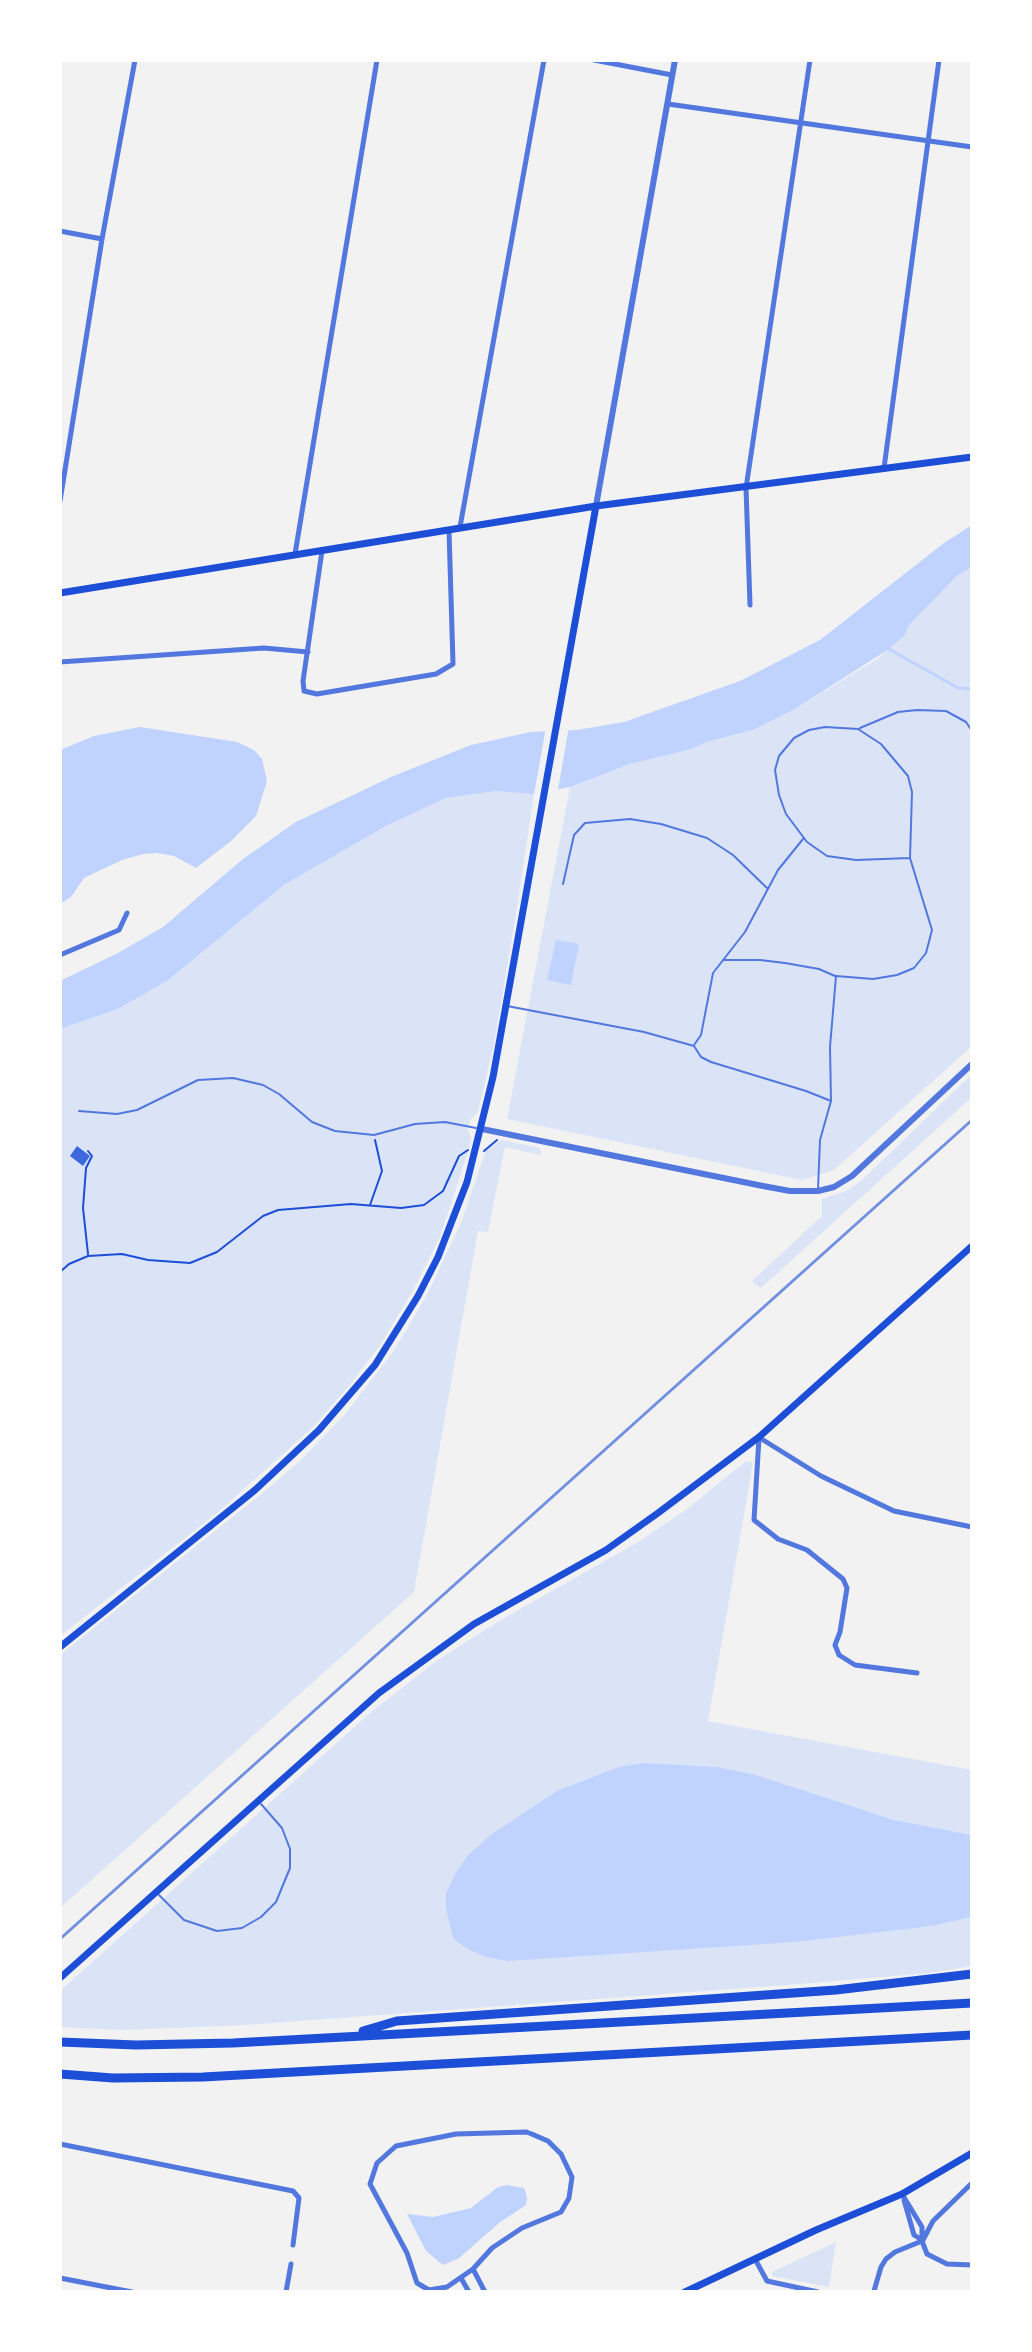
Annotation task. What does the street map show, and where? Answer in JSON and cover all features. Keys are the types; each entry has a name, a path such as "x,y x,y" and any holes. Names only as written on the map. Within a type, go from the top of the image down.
{"highway":[{"path":"348,2036 397,2021 836,1990 972,1974"},
{"path":"60,2042 136,2045 233,2043 972,2003"},
{"path":"60,2074 113,2078 203,2077 972,2035"}],"main road":[{"path":"60,593 596,506 972,457"},
{"path":"60,1647 255,1490 319,1430 358,1387 391,1340 438,1257 458,1210 482,1129 596,506"},
{"path":"60,1978 379,1693 474,1624 606,1550 759,1437 972,1246"},
{"path":"685,2292 754,2258 902,2194 972,2153"}],"street":[{"path":"60,501 102,239 135,60"},
{"path":"295,554 377,60"},
{"path":"460,529 544,60"},
{"path":"594,60 672,75"},
{"path":"596,506 675,60"},
{"path":"750,605 746,488 810,60"},
{"path":"884,468 939,60"},
{"path":"668,104 972,147"},
{"path":"60,231 102,239"},
{"path":"322,551 303,686 304,691 311,694 436,674 453,664 449,530"},
{"path":"60,662 264,648 308,652"},
{"path":"60,955 119,930 127,913"},
{"path":"482,1129 790,1191 818,1191 834,1187 852,1176 972,1064"},
{"path":"917,1673 855,1665 839,1655 835,1645 847,1588 843,1579 807,1550 778,1539 754,1520 759,1437 821,1476 894,1511 972,1527"},
{"path":"527,2132 548,2141 561,2154 572,2177 569,2198 561,2212 522,2228 492,2248 461,2278 447,2287 429,2290 417,2283 407,2253 370,2184 377,2163 396,2146 456,2134 527,2132"},
{"path":"60,2144 287,2188 297,2194 293,2245"},
{"path":"874,2291 878,2273 886,2259 922,2241 933,2221 972,2183"},
{"path":"902,2194 914,2235 922,2241"},
{"path":"902,2194 922,2227 922,2241 927,2254 939,2261 972,2265"},
{"path":"754,2258 767,2281 818,2292"},
{"path":"286,2292 291,2264"},
{"path":"473,2269 485,2292"},
{"path":"60,2278 132,2292"},
{"path":"461,2278 469,2292"}],"lane":[{"path":"910,858 856,860 827,856 803,838 786,814 779,795 775,770 779,756 794,738 809,730 825,727 858,729 898,712 946,711 966,722 972,731"},
{"path":"723,960 773,961 819,969 836,976 873,979 914,968 926,953 932,930 910,858 912,792 908,776 881,744 858,729"},
{"path":"563,884 574,835 585,823 630,819 661,824 707,838 733,855 768,889"},
{"path":"694,1046 701,1035 713,973 745,932 778,870 803,838"},
{"path":"818,1191 820,1140 831,1101 830,1047 836,976"},
{"path":"506,1005 644,1032 694,1046 701,1057 711,1062 831,1101"},
{"path":"79,1111 117,1114 137,1110 198,1080 233,1078 249,1080 271,1089 322,1127 353,1135 374,1135 432,1122 482,1129"},
{"path":"157,1893 184,1920 217,1931 242,1928 261,1917 276,1902 284,1888 290,1868 290,1849 282,1828 257,1800"}],"path":[{"path":"370,1205 382,1171 374,1135"},
{"path":"482,1153 496,1141"},
{"path":"60,1272 69,1264 88,1256 122,1254 148,1260 190,1263 217,1252 263,1216 278,1210 351,1204 401,1208 424,1205 443,1191 461,1153 469,1149"},
{"path":"88,1151 92,1156 86,1168 83,1208 88,1256"}],"shaded area":[{"path":"972,567 972,1046 834,1170 802,1180 507,1119 570,787 630,764 753,730 795,709 877,659 904,636 910,624 958,575"},
{"path":"496,791 534,794 516,914 494,1044 478,1112 470,1120 468,1130 471,1137 469,1149 440,1237 412,1292 381,1344 312,1428 217,1513 60,1636 60,1029 118,1009 167,981 284,885 386,826 446,798"},
{"path":"972,1074 972,1097 761,1288 752,1281 822,1216 822,1199 846,1191 861,1181"},
{"path":"502,1140 540,1148 541,1155 505,1147 488,1232 478,1231 414,1592 60,1908 60,1655 265,1491 301,1460 345,1414 390,1356 429,1291 462,1220 486,1150"},
{"path":"746,1461 753,1463 708,1721 972,1770 972,1966 930,1973 800,1984 245,2025 123,2030 60,2027 60,1991 370,1713 439,1659 640,1541 687,1509"},
{"path":"836,2242 829,2287 772,2276 772,2272"}],"water":[{"path":"972,525 972,567 958,575 889,649 795,709 753,730 630,764 570,787 532,794 496,791 446,798 386,826 284,885 167,981 118,1009 60,1029 60,981 163,927 243,859 296,822 391,777 471,745 531,732 577,730 624,722 740,681 820,640 944,543"},
{"path":"140,727 237,742 254,750 262,759 267,781 256,816 231,841 196,868 174,856 143,854 84,878 71,897 60,904 60,750 94,736"},
{"path":"556,940 579,944 571,985 547,980"},
{"path":"643,1763 716,1767 756,1775 894,1820 972,1835 972,1917 931,1926 795,1942 508,1961 486,1957 453,1938 446,1909 446,1893 468,1855 492,1834 557,1791 619,1767"},
{"path":"498,2187 524,2188 526,2205 499,2223 458,2259 443,2265 426,2251 407,2214 433,2217 471,2208"}],"pier":[{"path":"569,726 558,790 534,794 546,727"}],"building":[{"path":"77,1146 90,1156 83,1166 70,1156"}],"waterway":[{"path":"887,648 958,688 972,689"}],"railway":[{"path":"60,1939 972,1120"}]}
